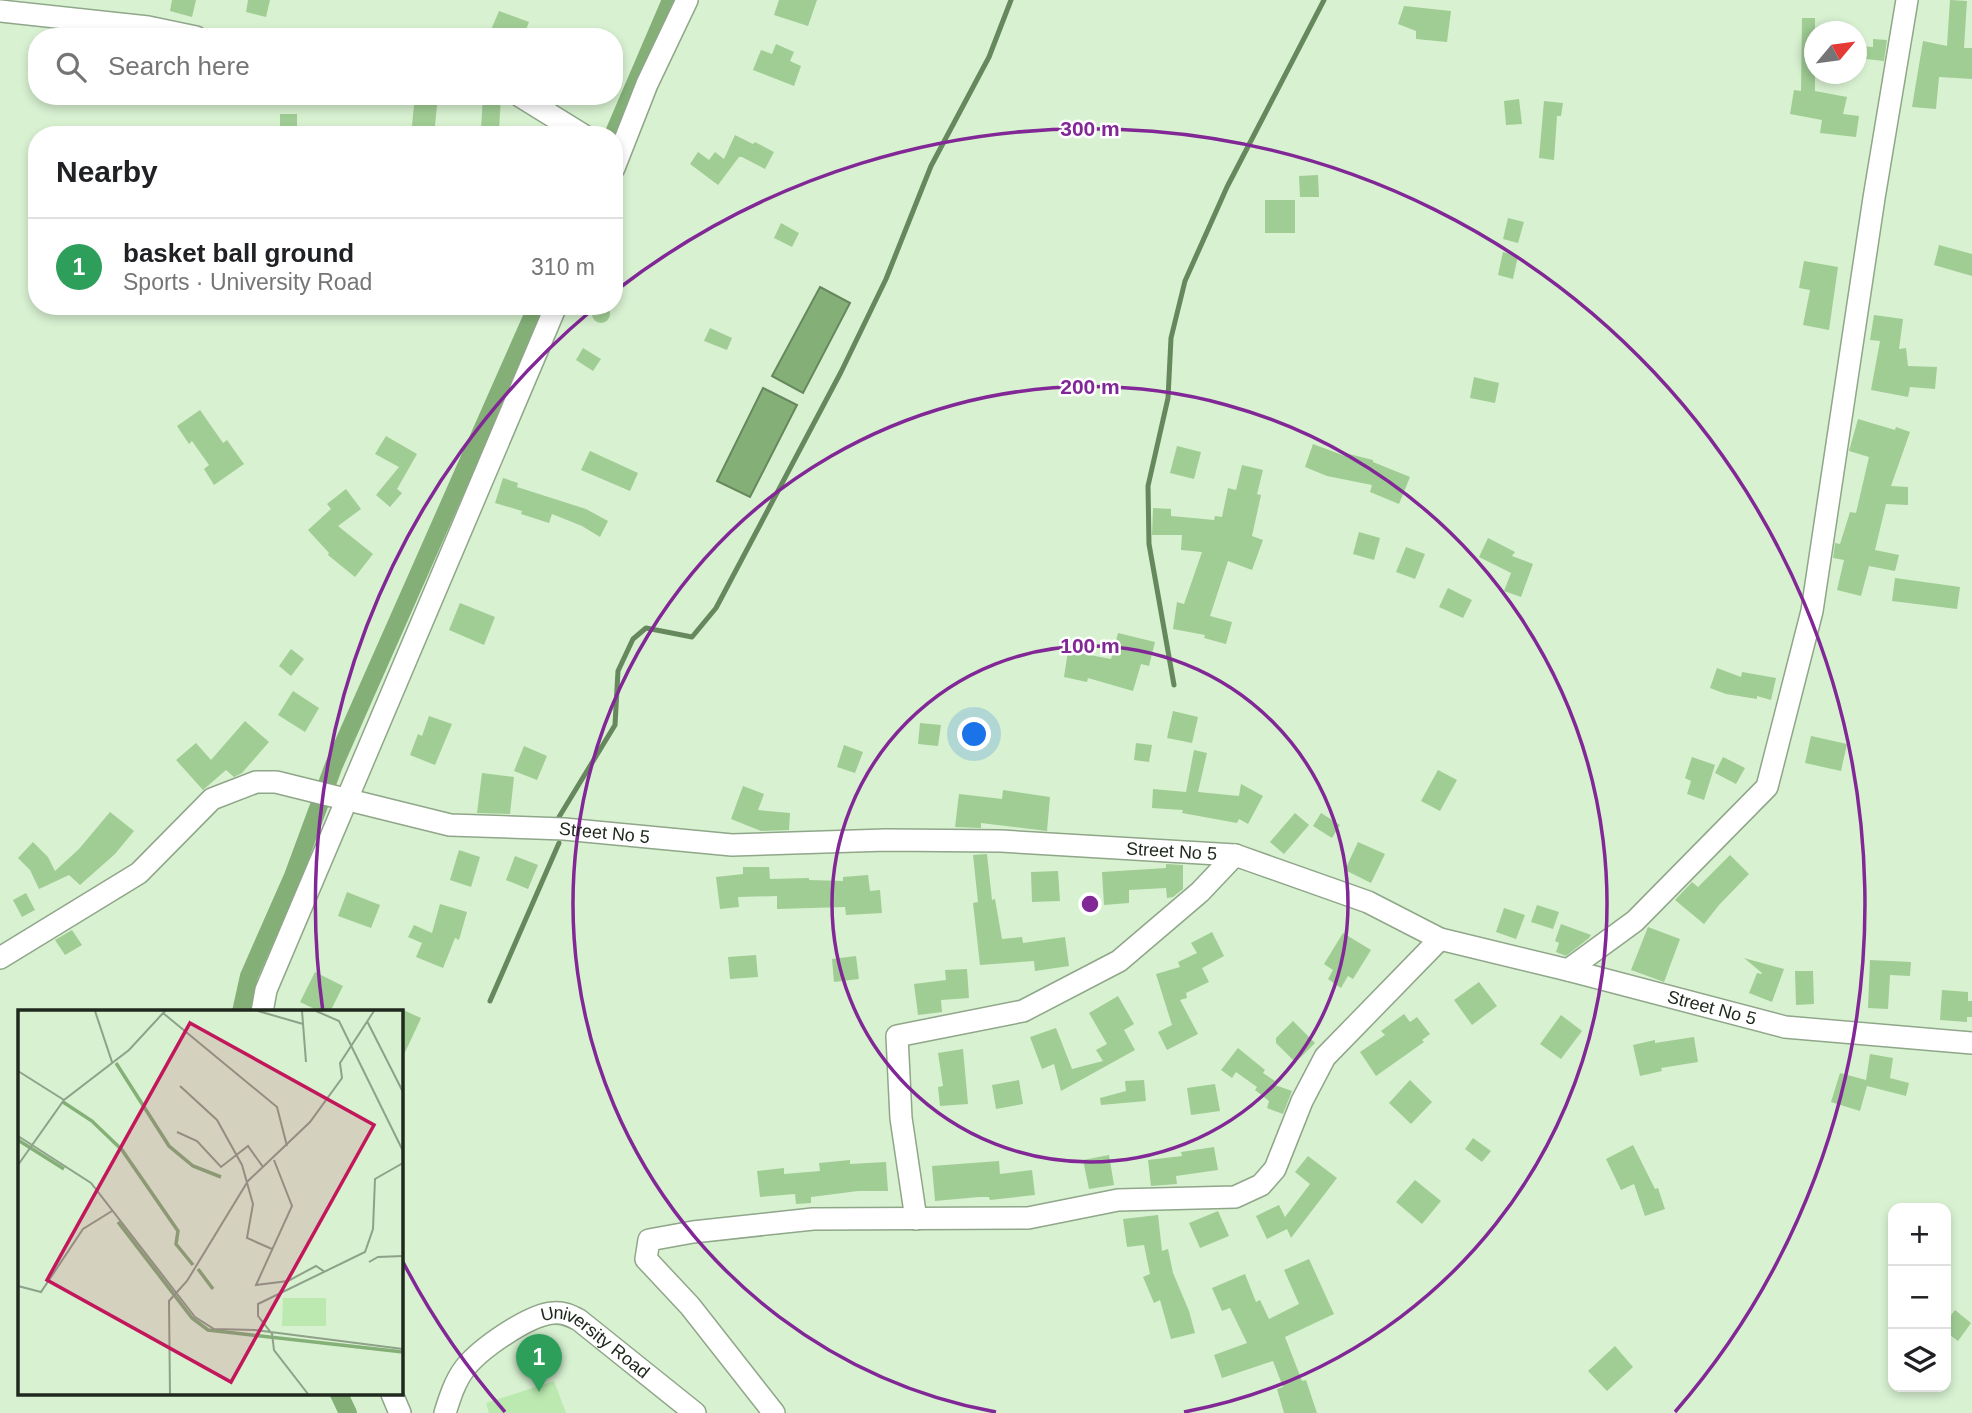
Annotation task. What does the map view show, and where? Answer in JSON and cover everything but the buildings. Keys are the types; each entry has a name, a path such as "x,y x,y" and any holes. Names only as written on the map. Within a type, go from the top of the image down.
{"street":[{"path":"623,141 646,84 687,0"},
{"path":"1568,970 1635,921 1767,787 1812,611 1906,0"},
{"path":"0,11 153,28"},
{"path":"535,105 568,126"},
{"path":"262,1010 266,990 340,798 552,315"},
{"name":"Street No 5","path":"0,958 139,873 212,799 256,782 276,782 450,825 564,829 732,845 886,840 1001,841 1235,855 1368,902 1440,939 1785,1027 1972,1043"},
{"path":"916,1219 901,1118 897,1036 1023,1011 1119,961 1200,892 1235,855"},
{"path":"774,1413 691,1306 646,1259 649,1240 692,1232 813,1219 1028,1218 1118,1200 1235,1197 1261,1185 1275,1169 1302,1101 1325,1057 1440,939"},
{"name":"University Road","path":"445,1413 459,1377 478,1353 526,1322 543,1314 558,1312 579,1320 695,1413"},
{"path":"393,1396 400,1413"}],"shaded area":[{"path":"820,287 850,303 803,393 772,376"},
{"path":"763,388 797,405 750,497 717,481"},
{"path":"554,1381 566,1413 489,1413 486,1403"}],"waterway":[{"path":"617,126 671,0"},
{"path":"559,817 615,725 618,671 633,639 646,628 692,637 716,608 841,372 886,279 931,166 989,57 1011,0"},
{"path":"1174,685 1149,544 1148,486 1168,398 1171,338 1185,281 1227,187 1324,0"},
{"path":"241,1010 249,976 293,876 334,765 533,315"},
{"path":"490,1001 559,843"},
{"path":"340,1396 348,1413"}],"place":[{"name":"basket ball ground","path":"539,1392"}]}
